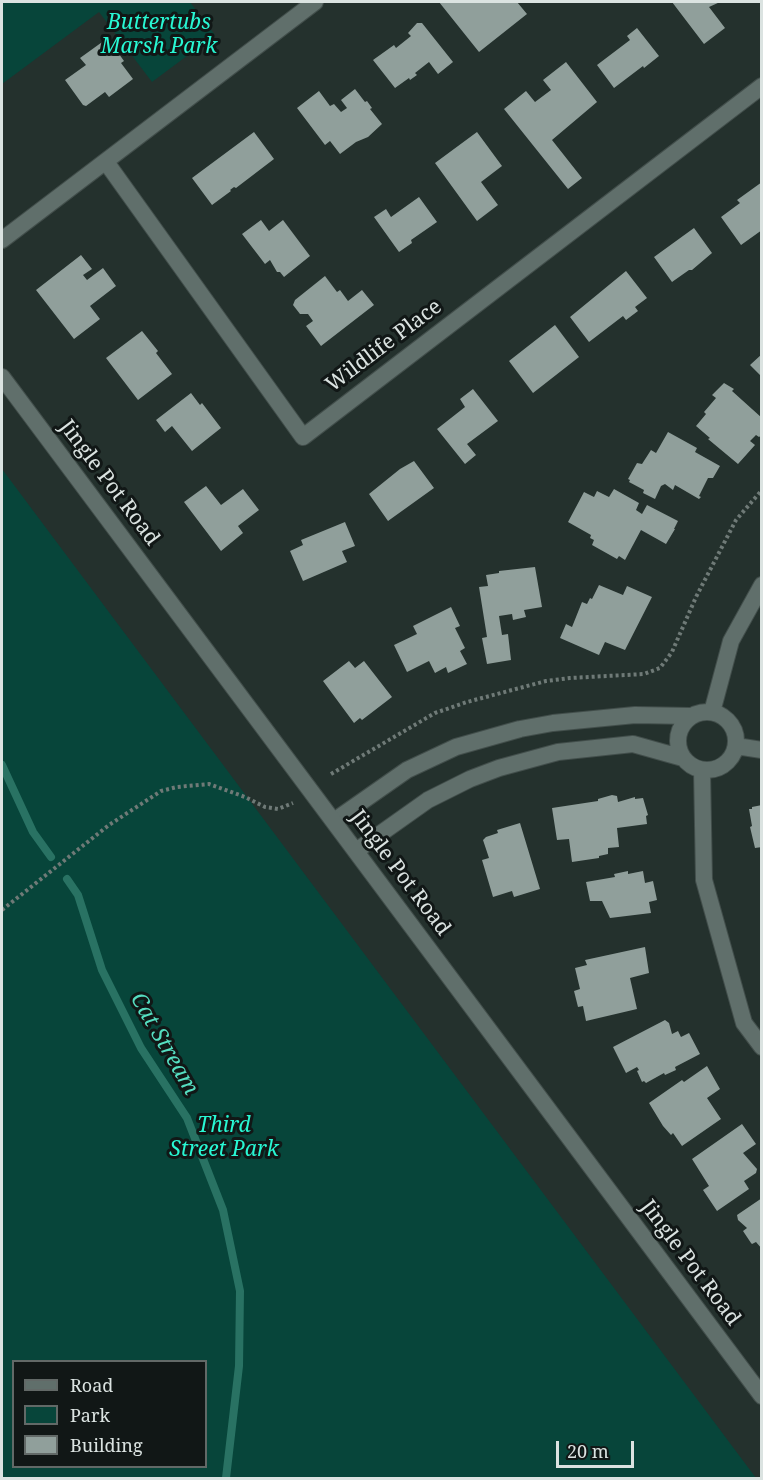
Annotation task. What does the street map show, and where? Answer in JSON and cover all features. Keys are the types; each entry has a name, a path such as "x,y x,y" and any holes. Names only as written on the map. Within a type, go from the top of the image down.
{"street":[{"path":"2,240 315,2"},
{"name":"Wildlife Place","path":"106,162 303,437 762,86"},
{"name":"Jingle Pot Road","path":"2,377 762,1396"},
{"path":"712,712 731,641 762,585"},
{"path":"334,821 407,770 466,744 519,729 588,718 690,716 704,711 712,712 728,720 736,736 736,746 727,762 711,770 702,770 683,758 633,744 558,752 499,768 470,779 428,800 356,851"},
{"path":"683,758 677,740 683,723 690,716"},
{"path":"736,746 762,750"},
{"path":"702,770 704,880 744,1023 762,1047"}],"path":[{"path":"331,774 435,713 467,702 546,681 644,674 660,668 672,652 696,597 736,520 762,490"},
{"path":"2,910 109,825 161,791 209,784 245,796 265,807 278,809 294,802"}],"green space":[{"name":"Buttertubs Marsh Park","path":"2,2 190,2 215,35 152,82 99,12 2,84"},
{"name":"Third Street Park","path":"2,469 756,1478 2,1478"}],"building":[{"path":"439,2 517,2 527,14 479,52"},
{"path":"672,2 720,2 709,7 725,28 704,44"},
{"path":"417,23 422,23 453,62 438,74 429,62 415,73 417,75 395,88 373,60 394,45 396,48 411,36 408,33"},
{"path":"637,28 659,56 614,88 597,65 630,40 627,36"},
{"path":"105,40 111,49 114,47 124,61 121,63 133,79 109,97 105,92 86,106 65,80 86,65 80,58"},
{"path":"566,62 597,102 552,140 582,178 568,189 504,109 526,91 535,102 551,90 543,80"},
{"path":"355,89 365,102 367,101 372,108 370,109 382,124 368,137 356,142 340,154 330,141 325,145 297,108 319,91 330,106 334,104 341,112 347,108 341,100"},
{"path":"254,132 274,159 212,205 192,178"},
{"path":"477,132 502,166 481,182 498,205 477,221 435,163"},
{"path":"762,182 762,230 741,245 721,217 740,203 737,200"},
{"path":"419,197 437,222 411,240 412,243 399,252 374,217 386,209 391,217"},
{"path":"261,220 269,231 283,220 310,256 284,277 277,272 270,260 265,264 242,234"},
{"path":"694,228 712,253 692,270 672,282 654,257"},
{"path":"81,255 92,269 83,275 87,280 103,268 116,286 90,306 100,319 74,339 36,290"},
{"path":"626,271 647,298 635,307 638,311 626,320 623,316 589,342 570,317"},
{"path":"325,276 337,292 340,290 348,301 362,290 374,305 321,346 306,326 313,321 308,314 300,314 293,305 295,300"},
{"path":"555,325 579,357 533,393 509,361"},
{"path":"142,331 172,374 138,400 106,358"},
{"path":"762,354 762,377 750,365"},
{"path":"724,383 734,389 732,391 762,418 762,435 759,437 756,435 750,441 755,445 738,464 696,426 716,398 712,395"},
{"path":"473,389 498,421 467,444 476,455 465,464 437,429 465,407 460,399"},
{"path":"191,393 200,405 202,403 221,428 192,451 172,426 165,432 156,420"},
{"path":"668,432 697,448 695,452 720,466 713,478 708,478 699,499 675,485 673,490 665,484 661,486 655,499 629,482 628,479 637,463 642,464 651,450 656,453"},
{"path":"414,461 434,488 388,521 369,494 400,469"},
{"path":"206,486 221,505 243,489 259,510 238,526 243,533 221,551 184,502"},
{"path":"614,489 639,503 636,510 642,514 647,505 678,521 666,544 641,530 625,560 619,556 617,559 592,545 594,540 590,538 591,535 568,522 584,492 594,497 597,491 609,497"},
{"path":"345,522 355,546 342,551 347,562 303,581 290,551 303,545 301,540"},
{"path":"535,567 542,607 524,610 526,617 513,620 512,614 499,616 502,635 508,634 511,660 487,664 482,638 487,637 479,587 488,586 486,575 499,573 499,571"},
{"path":"599,585 623,595 627,586 652,597 625,650 605,642 599,655 560,638 566,624 572,627 582,602 587,604 590,598 592,599"},
{"path":"451,607 460,626 455,628 465,648 460,651 467,664 448,673 446,667 435,673 429,661 407,672 394,645 417,634 413,626"},
{"path":"349,661 355,668 364,661 392,697 362,720 360,718 354,723 323,681"},
{"path":"617,796 618,802 635,797 635,799 643,798 648,815 646,816 647,824 617,828 619,847 608,848 608,854 599,856 599,858 572,862 569,839 557,840 552,808 598,801 598,799"},
{"path":"762,805 762,847 755,848 749,809"},
{"path":"520,823 540,889 514,897 512,891 493,897 482,860 489,858 483,840 498,833 497,830"},
{"path":"628,871 628,874 643,871 645,883 653,881 657,900 649,902 651,913 610,918 602,901 590,901 586,882 615,877 614,874"},
{"path":"645,947 649,973 630,978 637,1009 586,1021 583,1006 578,1007 574,991 580,989 575,968 587,965 585,960"},
{"path":"665,1020 669,1023 672,1034 678,1031 681,1037 689,1033 700,1054 675,1067 676,1070 665,1075 664,1073 646,1083 642,1082 637,1067 626,1073 613,1047"},
{"path":"707,1066 720,1089 707,1098 721,1119 682,1146 673,1133 671,1135 663,1126 649,1103"},
{"path":"742,1124 756,1144 743,1153 757,1169 756,1173 744,1181 749,1189 717,1211 703,1190 709,1186 692,1159"},
{"path":"762,1198 762,1249 756,1242 751,1243 743,1231 747,1228 738,1220 737,1215"}],"waterway":[{"name":"Cat Stream","path":"2,765 33,832 51,857"},
{"name":"Cat Stream","path":"67,879 78,895 102,970 141,1048 187,1118 223,1210 240,1291 239,1366 226,1478"}]}
